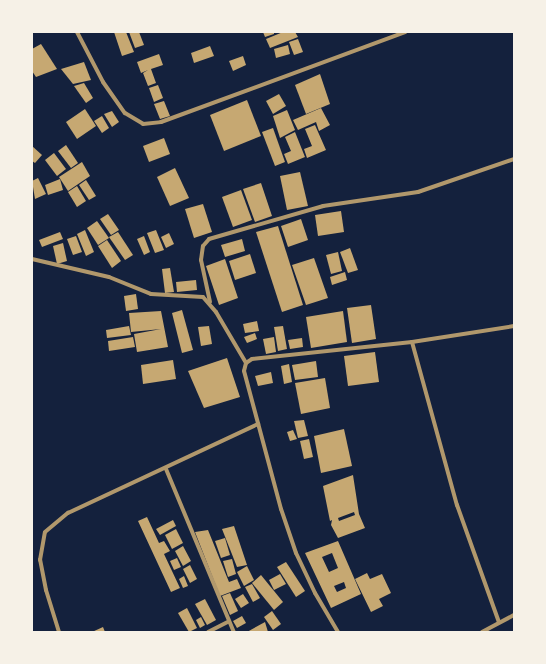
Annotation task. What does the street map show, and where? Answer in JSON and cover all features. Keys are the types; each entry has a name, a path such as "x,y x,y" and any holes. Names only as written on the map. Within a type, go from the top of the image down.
{"street":[{"path":"77,32 103,82 125,113 143,124 161,122 405,32"},
{"path":"246,363 210,302 201,260 203,246 209,239 323,206 418,192 514,159"},
{"path":"32,259 109,277 151,294 203,298 210,302"},
{"path":"338,632 315,594 296,553 281,509 244,371 246,363 252,359 412,342 514,326"},
{"path":"412,342 457,505 499,622"},
{"path":"59,632 46,590 40,560 45,532 68,513 166,469 258,424"},
{"path":"166,469 228,622 234,632"},
{"path":"482,632 514,615"},
{"path":"208,632 228,622"}],"building":[{"path":"114,32 126,32 134,52 122,56"},
{"path":"129,32 139,32 144,45 135,48"},
{"path":"263,32 274,32 274,34 265,37"},
{"path":"283,32 295,32 298,37 270,48 266,39"},
{"path":"298,39 303,52 294,55 289,42"},
{"path":"41,44 57,69 36,77 32,71 32,49"},
{"path":"288,45 290,54 276,58 274,49"},
{"path":"210,46 214,56 194,63 191,53"},
{"path":"159,54 163,65 151,69 156,83 148,86 143,73 148,70 141,73 137,62"},
{"path":"243,56 246,65 233,71 229,61"},
{"path":"84,62 91,80 73,84 61,69"},
{"path":"320,74 330,104 306,114 295,85"},
{"path":"84,83 93,98 86,103 74,86"},
{"path":"158,85 163,98 154,102 149,88"},
{"path":"279,94 286,106 273,114 266,101"},
{"path":"247,100 261,136 224,151 210,115"},
{"path":"164,101 170,116 160,119 154,104"},
{"path":"321,108 330,125 319,131 316,122 298,130 293,120"},
{"path":"85,109 96,126 77,139 66,122"},
{"path":"287,110 295,130 280,138 273,116"},
{"path":"112,111 119,122 112,127 104,114"},
{"path":"102,116 109,128 102,133 94,121"},
{"path":"315,125 326,150 307,158 304,149 312,146 305,129"},
{"path":"273,128 285,162 275,166 262,132"},
{"path":"295,132 305,157 288,164 284,154 291,151 285,137"},
{"path":"164,138 170,154 149,162 143,146"},
{"path":"66,145 78,163 71,168 58,151"},
{"path":"32,146 42,155 35,163 32,161"},
{"path":"54,153 66,169 57,176 45,160"},
{"path":"82,162 90,176 68,191 59,177"},
{"path":"175,168 189,198 170,206 157,177"},
{"path":"300,172 308,206 287,210 280,176"},
{"path":"38,178 46,194 35,199 32,181"},
{"path":"60,179 63,190 48,195 45,185"},
{"path":"86,180 96,196 89,200 79,185"},
{"path":"261,183 272,216 255,222 243,189"},
{"path":"77,186 86,201 77,207 68,192"},
{"path":"241,190 252,220 233,227 222,197"},
{"path":"203,204 212,232 194,238 185,209"},
{"path":"341,211 344,232 318,236 315,215"},
{"path":"108,214 119,230 111,235 100,219"},
{"path":"301,219 308,240 288,247 281,226"},
{"path":"97,221 109,238 98,245 87,228"},
{"path":"278,226 303,305 282,312 256,232"},
{"path":"85,230 94,252 86,256 77,234"},
{"path":"156,230 164,250 155,253 147,233"},
{"path":"60,232 63,239 42,247 39,240"},
{"path":"118,232 133,255 125,260 109,237"},
{"path":"169,233 174,244 166,248 161,237"},
{"path":"76,236 82,252 73,255 67,239"},
{"path":"144,236 150,252 144,255 137,239"},
{"path":"242,239 245,251 225,257 221,245"},
{"path":"107,240 121,261 112,268 98,246"},
{"path":"63,243 67,261 57,264 53,246"},
{"path":"350,248 358,270 348,273 340,252"},
{"path":"338,252 342,271 331,274 326,255"},
{"path":"250,254 256,273 235,280 229,261"},
{"path":"314,258 328,298 306,305 292,265"},
{"path":"225,259 238,298 219,305 206,266"},
{"path":"170,268 174,292 165,293 162,269"},
{"path":"345,272 347,280 332,285 330,277"},
{"path":"196,280 197,290 177,292 176,282"},
{"path":"136,294 138,309 126,311 124,296"},
{"path":"371,305 376,339 352,343 347,308"},
{"path":"182,310 193,350 182,353 172,313"},
{"path":"161,311 168,347 137,352 134,334 161,329 131,332 129,313"},
{"path":"343,311 347,342 311,348 306,317"},
{"path":"257,321 259,331 245,333 243,324"},
{"path":"129,326 131,335 107,338 106,330"},
{"path":"209,326 212,344 201,346 198,327"},
{"path":"283,326 287,349 278,351 274,327"},
{"path":"255,333 257,339 247,343 244,337"},
{"path":"133,337 135,347 109,351 108,341"},
{"path":"274,337 276,352 266,354 263,339"},
{"path":"302,338 303,347 290,349 288,340"},
{"path":"375,352 379,382 348,386 344,356"},
{"path":"227,358 240,397 204,408 188,371"},
{"path":"173,360 176,379 143,384 141,365"},
{"path":"316,361 318,377 295,380 292,365"},
{"path":"289,364 292,382 284,384 281,366"},
{"path":"271,372 273,383 258,386 255,376"},
{"path":"325,378 330,408 301,414 295,383"},
{"path":"304,420 308,436 298,438 294,421"},
{"path":"344,429 352,466 321,473 314,436"},
{"path":"293,430 297,439 290,441 287,432"},
{"path":"309,439 313,457 304,459 300,441"},
{"path":"353,475 359,514 365,528 338,538 331,525 332,520 330,521 323,486","holes":["354,512 355,515 339,521 338,518"]},
{"path":"147,517 159,543 164,541 170,551 164,554 180,588 171,592 138,521"},
{"path":"173,520 176,526 160,535 156,529"},
{"path":"234,526 247,565 237,567 222,529"},
{"path":"176,529 183,543 172,549 165,535"},
{"path":"208,530 229,582 237,579 241,588 220,596 195,532"},
{"path":"225,538 230,555 221,558 215,541"},
{"path":"338,541 361,594 331,608 305,553","holes":["332,553 338,568 329,572 322,557","344,582 346,588 337,592 334,586"]},
{"path":"183,546 191,561 183,566 175,551"},
{"path":"177,558 181,567 174,570 170,561"},
{"path":"232,559 236,574 228,577 223,561"},
{"path":"286,562 305,591 296,597 277,567"},
{"path":"190,565 197,579 190,583 183,569"},
{"path":"247,566 254,580 244,586 237,572"},
{"path":"367,573 370,579 382,574 391,593 379,599 383,606 371,612 355,579"},
{"path":"280,574 286,584 274,590 269,580"},
{"path":"261,575 283,602 274,610 252,583"},
{"path":"184,576 188,586 183,588 179,579"},
{"path":"252,584 260,598 253,602 245,587"},
{"path":"230,593 238,611 230,615 222,596"},
{"path":"243,594 249,603 241,608 235,599"},
{"path":"205,599 216,620 207,625 195,604"},
{"path":"187,608 197,628 189,632 178,613"},
{"path":"272,611 281,624 273,630 264,617"},
{"path":"242,616 246,623 237,628 233,621"},
{"path":"201,617 205,625 200,628 196,620"},
{"path":"265,622 268,632 247,632"},
{"path":"103,627 105,632 92,632"}]}
